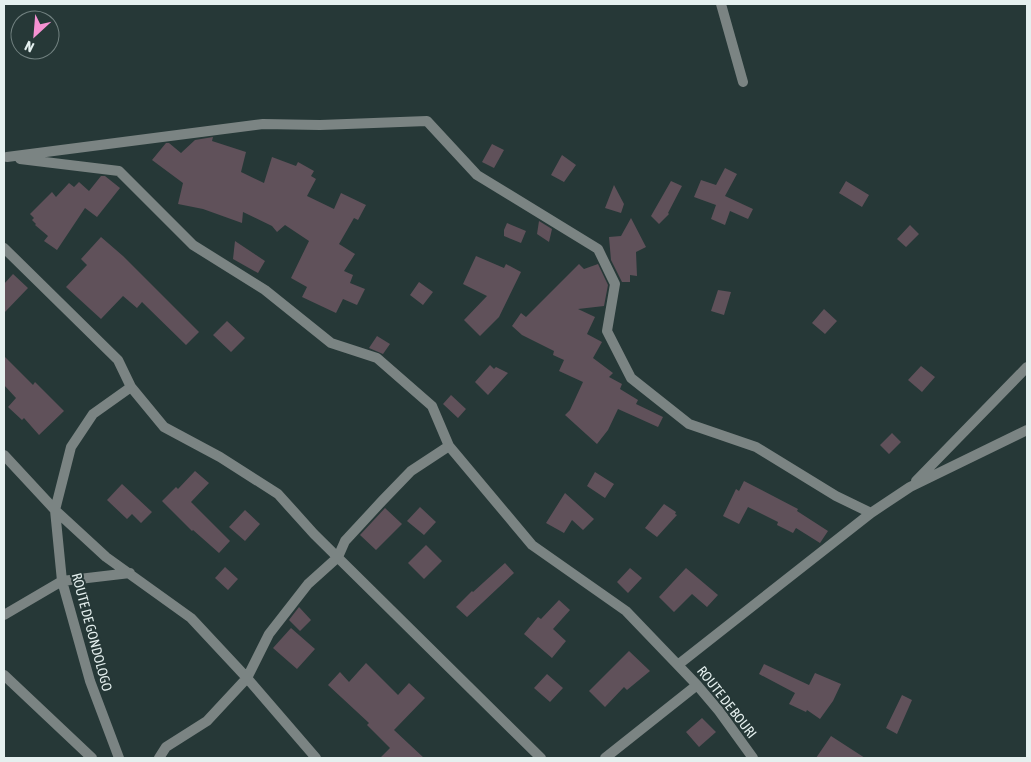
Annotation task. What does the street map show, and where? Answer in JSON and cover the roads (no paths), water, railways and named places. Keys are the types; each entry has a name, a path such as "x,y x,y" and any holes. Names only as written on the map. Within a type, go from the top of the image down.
{"street":[{"path":"721,4 743,82"},
{"path":"5,157 262,124 320,125 427,122 477,175 598,249 615,284 607,331 631,378 689,424 756,447 836,496 871,513"},
{"name":"ROUTE DE BOURI","path":"5,157 119,172 193,245 265,290 331,343 377,358 432,406 449,446 532,545 626,611 679,664 719,711 753,758"},
{"path":"4,248 118,360 131,387 164,427 220,457 278,494 338,557 541,758"},
{"path":"910,487 1027,367"},
{"name":"ROUTE DE GONDOLOGO","path":"119,758 90,681 62,581 55,510 71,447 93,414 131,387"},
{"path":"679,664 871,513 910,487 1027,430"},
{"path":"159,758 166,746 207,721 247,678 268,634 308,584 338,557 346,541 411,471 449,446"},
{"path":"4,455 55,510 106,557 191,618 247,678 316,758"},
{"path":"4,615 62,581 130,573"},
{"path":"4,675 92,758"},
{"path":"605,758 697,685"}]}
